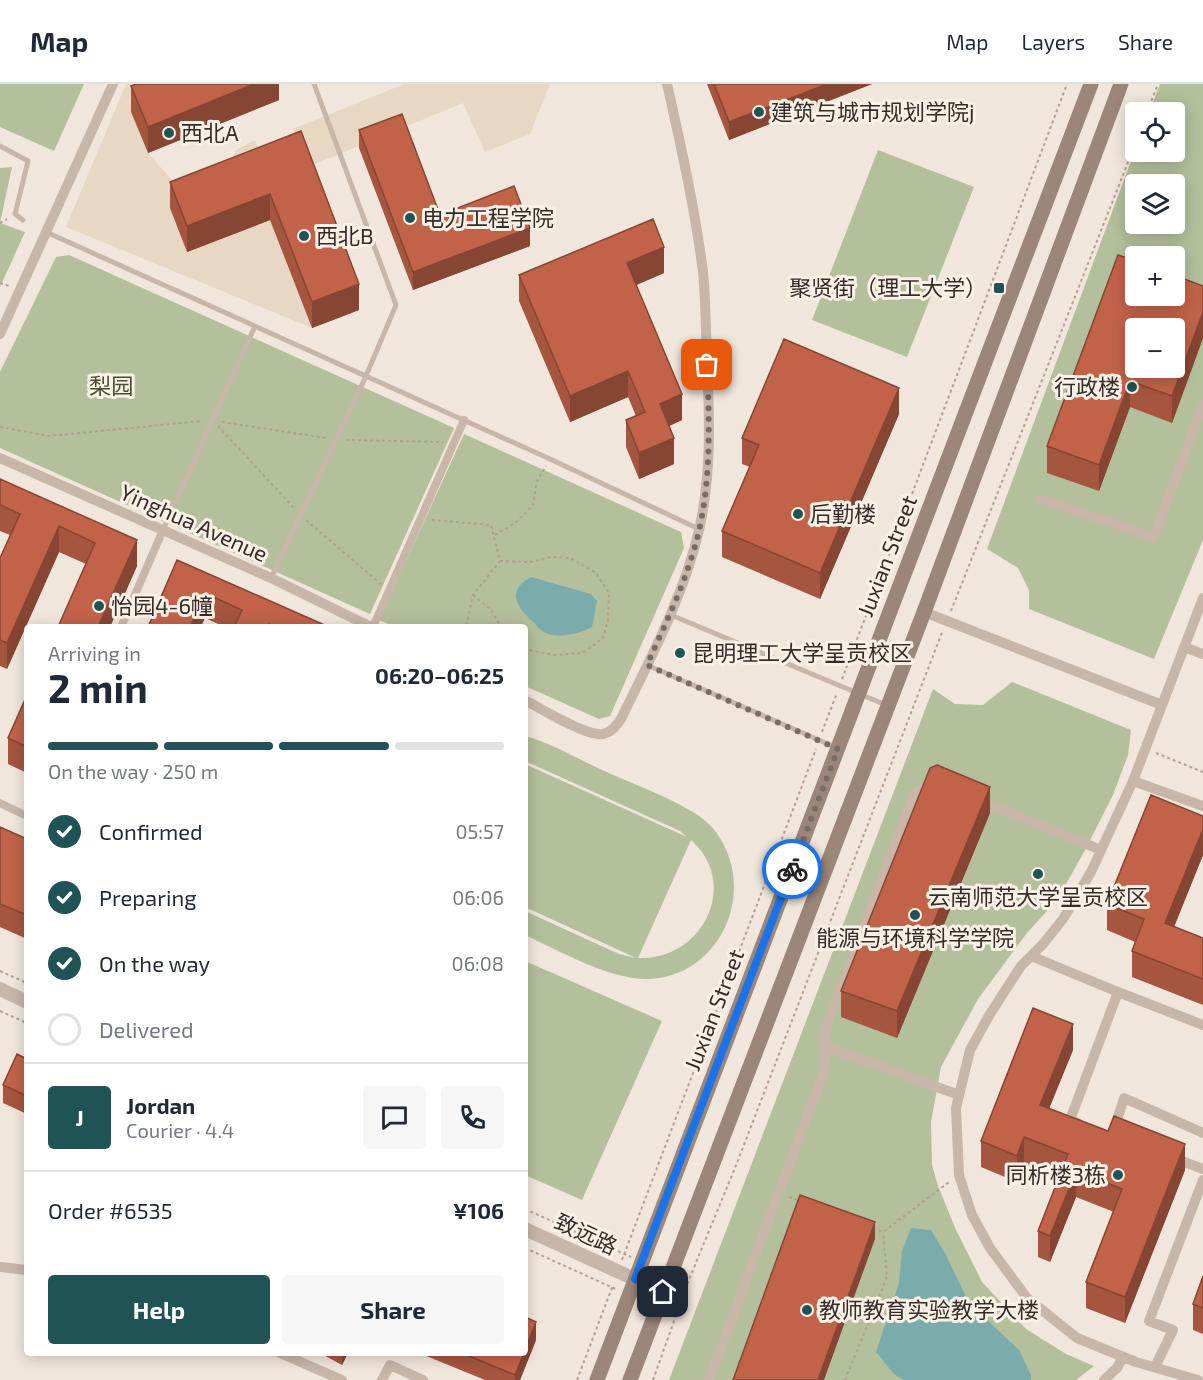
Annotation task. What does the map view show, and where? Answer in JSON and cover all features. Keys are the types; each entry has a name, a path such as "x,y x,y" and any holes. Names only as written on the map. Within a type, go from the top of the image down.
{"main road":[{"name":"Juxian Street","path":"597,1380 1091,84"},
{"path":"630,1380 924,612 1121,84"}],"street":[{"path":"0,334 114,84"},
{"path":"528,702 589,733 603,734 613,730 621,719 670,614 689,567 699,530 709,464 703,273 683,152 667,84"},
{"path":"1041,499 1154,537 1202,410"},
{"path":"373,624 464,420"},
{"name":"Yinghua Avenue","path":"0,458 271,578 366,624"},
{"path":"122,624 163,530"},
{"path":"1198,1380 1123,1357 1077,1338 1027,1298 990,1248 972,1215 959,1175 956,1108 970,1050 990,1014 1021,966 1063,919 1091,872 1133,780 1203,598"},
{"path":"924,612 1162,705"},
{"path":"1184,647 1203,654"},
{"path":"1133,780 1203,806"},
{"path":"709,1380 824,1072 825,1030 915,792 938,783 949,787"},
{"path":"970,796 1101,850"},
{"path":"0,803 24,815"},
{"path":"1031,956 1203,1025"},
{"path":"0,989 24,1001"},
{"path":"1118,992 1070,1120 1107,1132 1124,1098 1203,1133"},
{"path":"825,1046 959,1095"},
{"path":"1163,1153 1203,1169"},
{"path":"1155,1367 1173,1330 1149,1321 1203,1180"},
{"name":"致远路","path":"528,1230 663,1292"},
{"path":"0,1267 24,1270"},
{"path":"287,1356 342,1380"},
{"path":"1104,1380 1117,1368 1123,1357"},
{"path":"382,1380 390,1365 423,1380"}],"lane":[{"path":"271,578 366,376 396,305 314,84"},
{"path":"0,146 28,161 15,214 23,220"},
{"path":"46,232 550,459 699,530"},
{"path":"163,530 255,326"},
{"path":"670,614 888,705"},
{"path":"647,665 838,749"}],"path":[{"path":"1151,102 1158,84"},
{"path":"653,1380 688,1282 744,1145 946,621 1128,162"},
{"path":"0,428 49,436 212,420 336,440 454,442"},
{"path":"494,536 515,523 533,505 537,481 550,459"},
{"path":"420,519 491,525 500,561"},
{"path":"500,561 530,562 551,557 570,558 596,573 609,593 608,620 603,638 583,653 553,655 528,650"},
{"path":"467,624 473,595 500,561"},
{"path":"473,595 491,610 499,624"},
{"path":"1145,749 1203,772"},
{"path":"0,971 24,982"},
{"path":"0,1011 24,1022"},
{"path":"883,1232 959,1175"},
{"path":"778,1193 809,1204"},
{"path":"528,1210 642,1261"},
{"path":"872,1228 883,1232"},
{"path":"845,1380 887,1277 883,1232"},
{"path":"528,1249 629,1295"},
{"path":"670,1274 688,1282"}],"green space":[{"path":"0,84 84,84 54,151 0,127"},
{"path":"1160,84 1203,84 1203,540 1154,659 1029,609 1029,590 1018,568 987,549 1125,177 1125,234 1185,234 1185,174 1126,174 1131,162 1185,162 1185,102 1153,102"},
{"path":"878,150 974,187 907,357 812,320"},
{"path":"12,167 0,223 0,168"},
{"path":"0,223 25,232 0,287"},
{"name":"梨园","path":"69,255 454,428 370,614 0,448 0,372 56,257"},
{"path":"464,434 681,532 684,548 610,716 599,719 528,687 528,624 389,624 379,620"},
{"path":"1012,682 1131,730 1128,755 1113,795 1057,900 1027,933 978,999 941,1067 931,1122 932,1165 956,1230 982,1282 1026,1329 1066,1354 1094,1366 1076,1380 669,1380 933,689 955,704 983,705"},
{"path":"528,737 669,799 698,815 715,831 728,854 734,878 733,902 726,926 713,946 696,963 674,974 648,979 618,975 585,963 528,936 528,912 619,954 636,958 528,908 528,765 687,837 680,831 528,762","holes":["691,840 706,858 713,877 713,897 707,917 696,934 680,947 661,956 638,958"]},
{"path":"528,962 662,1021 582,1200 528,1176"}],"shaded area":[{"path":"126,84 164,84 131,113 148,153 173,181 228,167 236,150 255,140 268,170 187,252 270,220 312,328 66,227"},
{"path":"404,84 550,84 530,134 485,152 463,103 310,166 293,129"}],"water":[{"path":"531,577 591,594 597,601 592,627 581,632 560,636 542,631 521,610 516,598 519,587"},
{"path":"911,1228 931,1230 969,1303 1019,1350 1031,1375 1031,1380 904,1380 894,1374 876,1352 899,1283 902,1251"}],"building":[{"path":"137,84 254,84 148,127 131,86"},
{"path":"714,84 827,84 729,122"},
{"name":"电力工程学院","path":"402,114 440,215 514,186 530,228 413,272 359,130"},
{"name":"西北B","path":"301,131 359,284 312,302 270,194 187,226 170,182"},
{"path":"653,219 664,247 627,263 682,394 660,404 674,438 639,453 626,420 645,412 628,371 570,396 519,275"},
{"path":"1118,255 1125,257 1125,306 1185,306 1185,279 1203,286 1203,312 1185,361 1185,318 1125,318 1125,378 1179,378 1172,396 1130,381 1099,465 1047,446"},
{"name":"后勤楼","path":"784,339 899,388 820,573 722,531 759,445 742,438"},
{"path":"0,479 137,540 99,624 59,624 95,543 59,526 7,643 0,640 0,558 20,514 0,505"},
{"path":"177,560 322,624 235,624 242,610 205,593 191,624 149,624"},
{"path":"24,702 24,746 8,738"},
{"name":"能源与环境科学学院","path":"937,765 990,787 897,1011 841,991 930,768"},
{"path":"1151,795 1203,816 1203,829 1165,923 1203,938 1203,979 1132,951 1144,919 1107,904"},
{"path":"0,827 24,838 24,914 0,904"},
{"name":"同析楼3栋","path":"1033,1008 1073,1024 1040,1105 1108,1131 1114,1116 1185,1144 1125,1297 1086,1282 1122,1189 1076,1171 1050,1236 1038,1231 1068,1154 1024,1137 1017,1156 981,1141"},
{"path":"17,1054 24,1058 24,1095 3,1085"},
{"name":"教师教育实验教学大楼","path":"800,1195 875,1222 818,1380 733,1380"},
{"path":"1203,1276 1203,1308 1193,1304"},
{"path":"528,1318 536,1322 528,1342"},
{"path":"469,1356 523,1356 515,1375"}],"way so far":[{"path":"707,365 709,464 699,530 689,567 647,665 838,749 792,869"}],"place":[{"name":"建筑与城市规划学院j","path":"759,112"},
{"name":"西北A","path":"169,133"},
{"name":"电力工程学院","path":"410,218"},
{"name":"西北B","path":"304,236"},
{"name":"聚贤街（理工大学）","path":"999,288"},
{"name":"行政楼","path":"1132,387"},
{"name":"后勤楼","path":"798,514"},
{"name":"怡园4-6幢","path":"99,606"},
{"name":"昆明理工大学呈贡校区","path":"680,653"},
{"name":"云南师范大学呈贡校区","path":"1038,874"},
{"name":"能源与环境科学学院","path":"915,915"},
{"name":"同析楼3栋","path":"1118,1175"},
{"name":"教师教育实验教学大楼","path":"807,1310"}],"route":[{"path":"663,1292 635,1279 792,869"}]}
